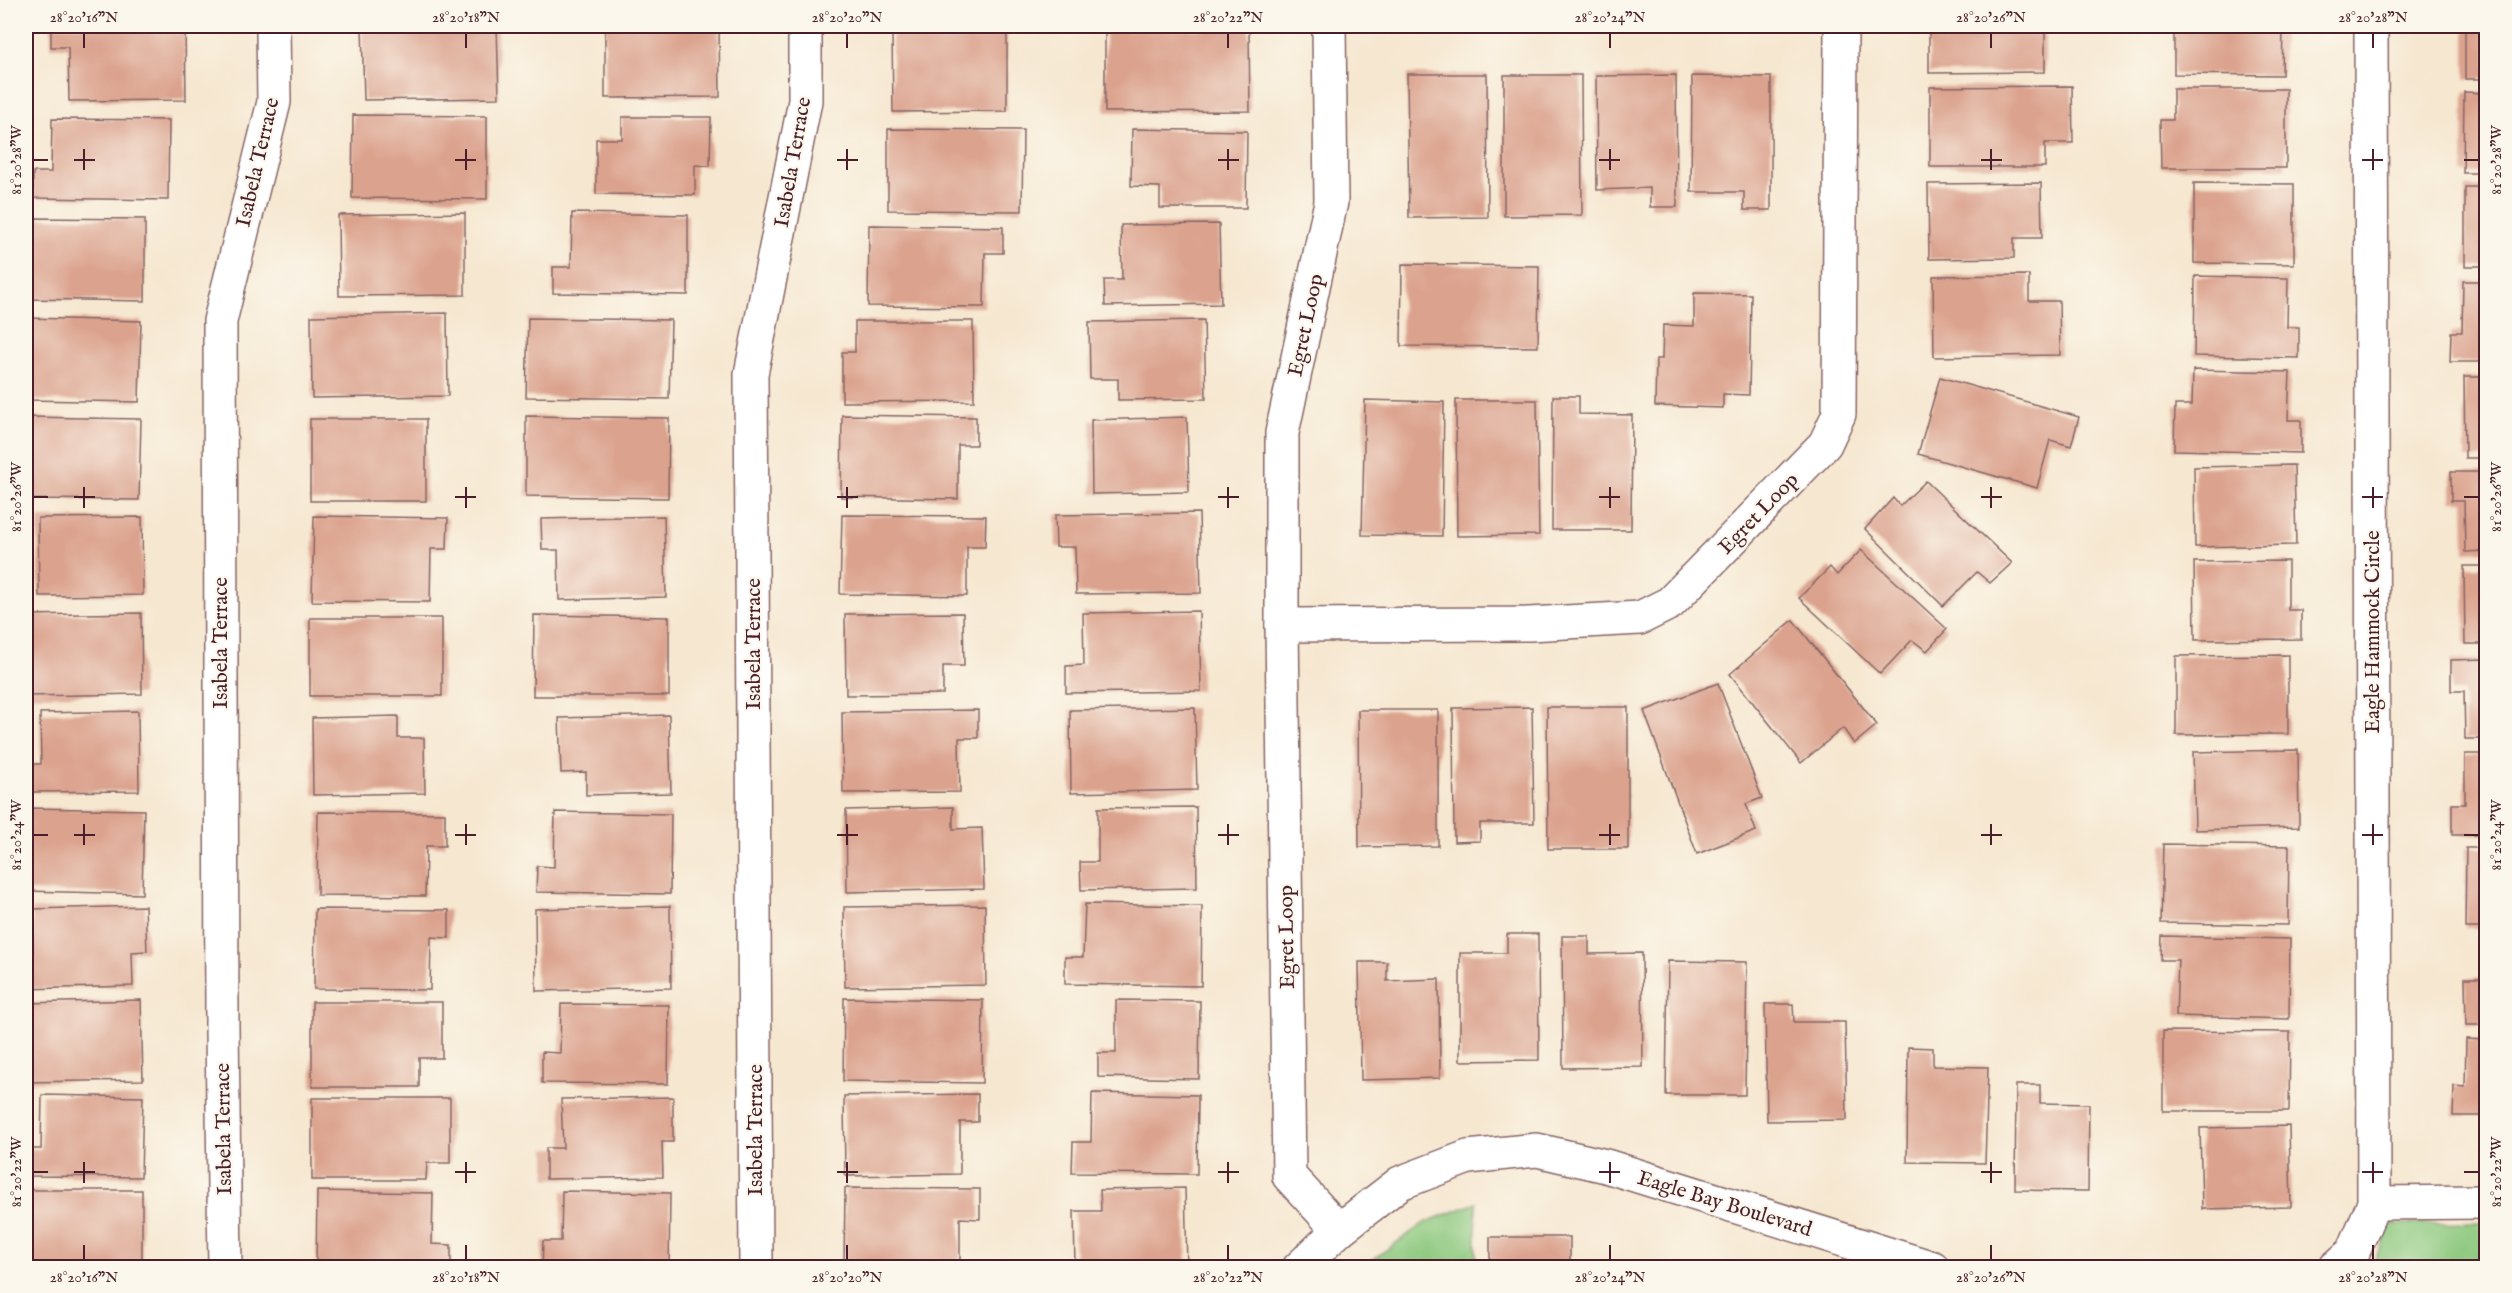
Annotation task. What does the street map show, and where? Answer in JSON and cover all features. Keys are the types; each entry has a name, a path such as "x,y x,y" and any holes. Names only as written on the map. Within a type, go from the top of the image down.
{"street":[{"name":"Isabela Terrace","path":"225,1268 220,321 274,102 273,26"},
{"name":"Isabela Terrace","path":"756,1268 751,374 805,101 805,26"},
{"name":"Egret Loop","path":"1329,26 1331,202 1282,433 1282,625 1289,1176 1339,1230"},
{"name":"Egret Loop","path":"1282,625 1529,624 1640,618 1670,603 1825,444 1839,414 1840,26"},
{"name":"Eagle Hammock Circle","path":"2334,1268 2353,1252 2374,1203 2371,26"},
{"name":"Eagle Bay Boulevard","path":"1299,1268 1339,1230 1400,1183 1468,1157 1537,1150 1606,1166 1933,1268"},
{"path":"2374,1203 2487,1202"}],"green space":[{"path":"1476,1203 1476,1267 1362,1267 1426,1222"},
{"path":"2486,1223 2486,1267 2369,1267 2391,1224"}],"building":[{"path":"51,26 185,26 186,100 69,101 68,47 51,47"},
{"path":"362,26 497,26 499,98 364,100"},
{"path":"605,26 719,26 720,97 605,98"},
{"path":"1929,26 2045,26 2045,72 1929,73"},
{"path":"2174,26 2283,26 2282,75 2174,74"},
{"path":"2465,26 2486,26 2486,79 2465,79"},
{"path":"1249,29 1250,111 1105,112 1105,30"},
{"path":"1007,31 1007,111 893,112 892,32"},
{"path":"1407,74 1487,74 1488,217 1409,218"},
{"path":"1504,75 1581,75 1582,215 1504,216"},
{"path":"1676,75 1677,207 1650,207 1650,188 1597,190 1596,76"},
{"path":"1692,76 1771,77 1771,210 1744,210 1744,192 1691,192"},
{"path":"2072,86 2073,143 2045,143 2045,167 1930,167 1930,87"},
{"path":"2173,89 2286,89 2286,168 2161,168 2160,120 2173,120"},
{"path":"2464,92 2486,93 2486,173 2463,173"},
{"path":"353,115 487,116 487,199 352,198"},
{"path":"622,117 711,117 710,166 695,165 695,195 596,194 596,139 622,139"},
{"path":"52,119 169,120 168,200 33,198 33,172 51,172"},
{"path":"888,129 1023,130 1022,211 888,210"},
{"path":"1132,129 1247,131 1246,208 1160,208 1160,187 1131,186"},
{"path":"2041,183 2042,238 2014,238 2014,258 1929,259 1928,184"},
{"path":"2194,183 2294,184 2294,264 2194,263"},
{"path":"2465,187 2486,187 2486,266 2465,266"},
{"path":"465,213 465,295 339,296 338,215"},
{"path":"572,213 688,215 688,295 553,293 553,267 571,267"},
{"path":"31,218 145,219 145,301 26,299 26,271 30,272"},
{"path":"1219,224 1221,304 1105,306 1104,280 1122,280 1121,225"},
{"path":"869,225 1003,227 1003,253 985,253 984,307 868,306"},
{"path":"1402,264 1539,266 1538,347 1401,346"},
{"path":"2029,275 2029,301 2059,301 2060,355 1934,357 1933,276"},
{"path":"2195,276 2288,278 2287,327 2299,327 2299,358 2194,356"},
{"path":"2463,281 2486,281 2486,362 2450,362 2451,332 2462,332"},
{"path":"1694,293 1751,294 1749,395 1723,394 1723,408 1655,406 1656,359 1662,359 1663,325 1694,326"},
{"path":"447,313 448,396 312,398 311,316"},
{"path":"26,318 141,321 139,402 26,400"},
{"path":"528,318 671,320 669,399 526,397"},
{"path":"1204,320 1206,399 1118,400 1118,379 1090,379 1089,322"},
{"path":"855,321 973,321 974,401 842,402 842,352 855,352"},
{"path":"2193,370 2290,372 2288,420 2301,420 2301,453 2174,450 2175,405 2192,405"},
{"path":"1940,377 2079,417 2071,446 2050,440 2037,488 1918,454"},
{"path":"2464,377 2486,377 2486,458 2465,458"},
{"path":"1553,396 1579,396 1579,414 1632,415 1631,530 1552,530"},
{"path":"1365,400 1444,402 1442,536 1362,535"},
{"path":"1456,400 1537,400 1539,535 1457,536"},
{"path":"842,415 976,417 976,445 958,445 958,499 841,497"},
{"path":"526,416 669,418 668,498 526,496"},
{"path":"26,417 141,419 139,500 26,499"},
{"path":"1187,417 1189,492 1092,494 1091,420"},
{"path":"310,419 426,419 426,501 310,501"},
{"path":"2294,465 2296,545 2195,547 2194,467"},
{"path":"2451,472 2486,472 2486,551 2465,552 2464,501 2451,501"},
{"path":"1926,481 2012,563 1990,583 1977,572 1943,606 1865,529 1893,498 1900,506"},
{"path":"1199,513 1201,593 1076,594 1075,547 1056,547 1055,515"},
{"path":"842,515 986,516 985,547 967,547 967,596 840,594"},
{"path":"314,516 448,518 447,549 431,549 430,602 312,601"},
{"path":"664,516 666,597 559,600 558,550 542,550 541,519"},
{"path":"142,517 143,595 39,596 38,518"},
{"path":"1861,550 1947,629 1927,651 1912,640 1880,674 1799,598 1830,567 1837,575"},
{"path":"2288,561 2288,610 2301,610 2301,639 2195,640 2194,562"},
{"path":"2464,566 2486,566 2486,644 2465,644"},
{"path":"1199,611 1201,691 1066,693 1066,666 1084,665 1083,613"},
{"path":"141,613 142,694 26,696 26,615"},
{"path":"963,613 964,666 943,666 943,694 846,695 845,614"},
{"path":"534,615 669,617 669,696 533,696"},
{"path":"310,618 442,618 442,696 310,696"},
{"path":"1793,620 1877,725 1854,744 1843,728 1801,763 1730,674"},
{"path":"2288,655 2288,734 2176,735 2176,656"},
{"path":"2486,659 2486,739 2465,739 2464,691 2451,691 2451,660"},
{"path":"1718,683 1762,798 1746,804 1756,831 1697,854 1644,711"},
{"path":"1532,707 1534,823 1480,823 1480,841 1454,842 1453,708"},
{"path":"1547,707 1628,707 1628,849 1548,849"},
{"path":"1195,708 1197,790 1071,793 1070,710"},
{"path":"978,710 978,738 959,738 960,792 843,793 842,712"},
{"path":"1358,710 1438,710 1438,846 1359,847"},
{"path":"138,711 139,791 26,792 26,764 41,764 40,713"},
{"path":"669,715 671,793 586,795 586,772 561,773 559,718"},
{"path":"398,716 398,738 424,738 425,793 313,795 312,718"},
{"path":"2298,750 2299,827 2195,830 2193,752"},
{"path":"2465,754 2486,754 2486,835 2452,835 2452,804 2465,804"},
{"path":"953,807 953,829 982,828 984,889 847,892 846,810"},
{"path":"1196,807 1197,888 1081,890 1080,862 1098,862 1098,808"},
{"path":"26,808 144,810 142,894 26,891"},
{"path":"318,812 445,813 445,846 426,846 425,896 317,895"},
{"path":"555,812 671,814 670,894 536,892 537,866 554,867"},
{"path":"2163,844 2289,846 2288,925 2161,923"},
{"path":"2466,848 2486,848 2486,928 2465,928"},
{"path":"1085,904 1202,906 1201,986 1065,984 1065,957 1083,957"},
{"path":"985,905 986,985 845,987 844,907"},
{"path":"145,906 147,951 132,952 133,986 26,989 26,956 33,956 32,909"},
{"path":"670,906 671,988 536,991 535,909"},
{"path":"315,909 449,910 449,938 431,937 430,990 314,989"},
{"path":"1507,934 1538,934 1539,1060 1460,1061 1460,953 1507,953"},
{"path":"1562,936 1589,936 1589,954 1642,953 1643,1067 1563,1068"},
{"path":"2162,936 2290,939 2289,1019 2176,1016 2178,960 2161,960"},
{"path":"1668,961 1747,962 1745,1095 1666,1095"},
{"path":"1359,962 1387,962 1387,981 1439,979 1440,1078 1361,1080"},
{"path":"2465,978 2486,978 2486,1025 2466,1025"},
{"path":"844,998 983,1000 982,1083 843,1081"},
{"path":"141,1000 143,1080 26,1082 26,1003"},
{"path":"1116,1000 1200,1001 1199,1079 1098,1077 1098,1053 1116,1053"},
{"path":"312,1002 442,1002 442,1058 419,1058 419,1087 312,1087"},
{"path":"561,1004 669,1005 668,1084 542,1083 542,1052 560,1053"},
{"path":"1765,1004 1793,1004 1794,1022 1845,1022 1847,1120 1767,1121"},
{"path":"2163,1031 2290,1032 2289,1111 2163,1111"},
{"path":"2466,1039 2486,1040 2486,1116 2453,1116 2454,1086 2465,1087"},
{"path":"1908,1047 1933,1048 1933,1066 1988,1067 1985,1163 1907,1162"},
{"path":"2016,1085 2040,1085 2040,1103 2089,1104 2088,1191 2015,1190"},
{"path":"1092,1093 1198,1095 1197,1174 1072,1173 1073,1142 1091,1142"},
{"path":"978,1094 978,1122 960,1122 960,1174 845,1176 844,1096"},
{"path":"42,1095 143,1097 141,1177 26,1176 26,1149 41,1149"},
{"path":"673,1097 673,1142 662,1142 663,1177 546,1179 546,1148 563,1148 561,1099"},
{"path":"312,1098 450,1098 450,1163 427,1163 426,1180 312,1180"},
{"path":"2289,1126 2291,1207 2202,1209 2200,1128"},
{"path":"845,1188 980,1189 980,1219 960,1218 960,1268 844,1268"},
{"path":"1185,1188 1187,1266 1075,1268 1074,1211 1101,1211 1100,1190"},
{"path":"26,1190 142,1190 142,1268 26,1268"},
{"path":"317,1191 433,1193 432,1244 451,1245 451,1268 316,1268"},
{"path":"562,1191 670,1193 669,1268 542,1268 543,1241 561,1241"},
{"path":"1490,1237 1570,1237 1570,1268 1490,1268"},
{"path":"1587,1264 1630,1266 1630,1268 1587,1268"}]}
